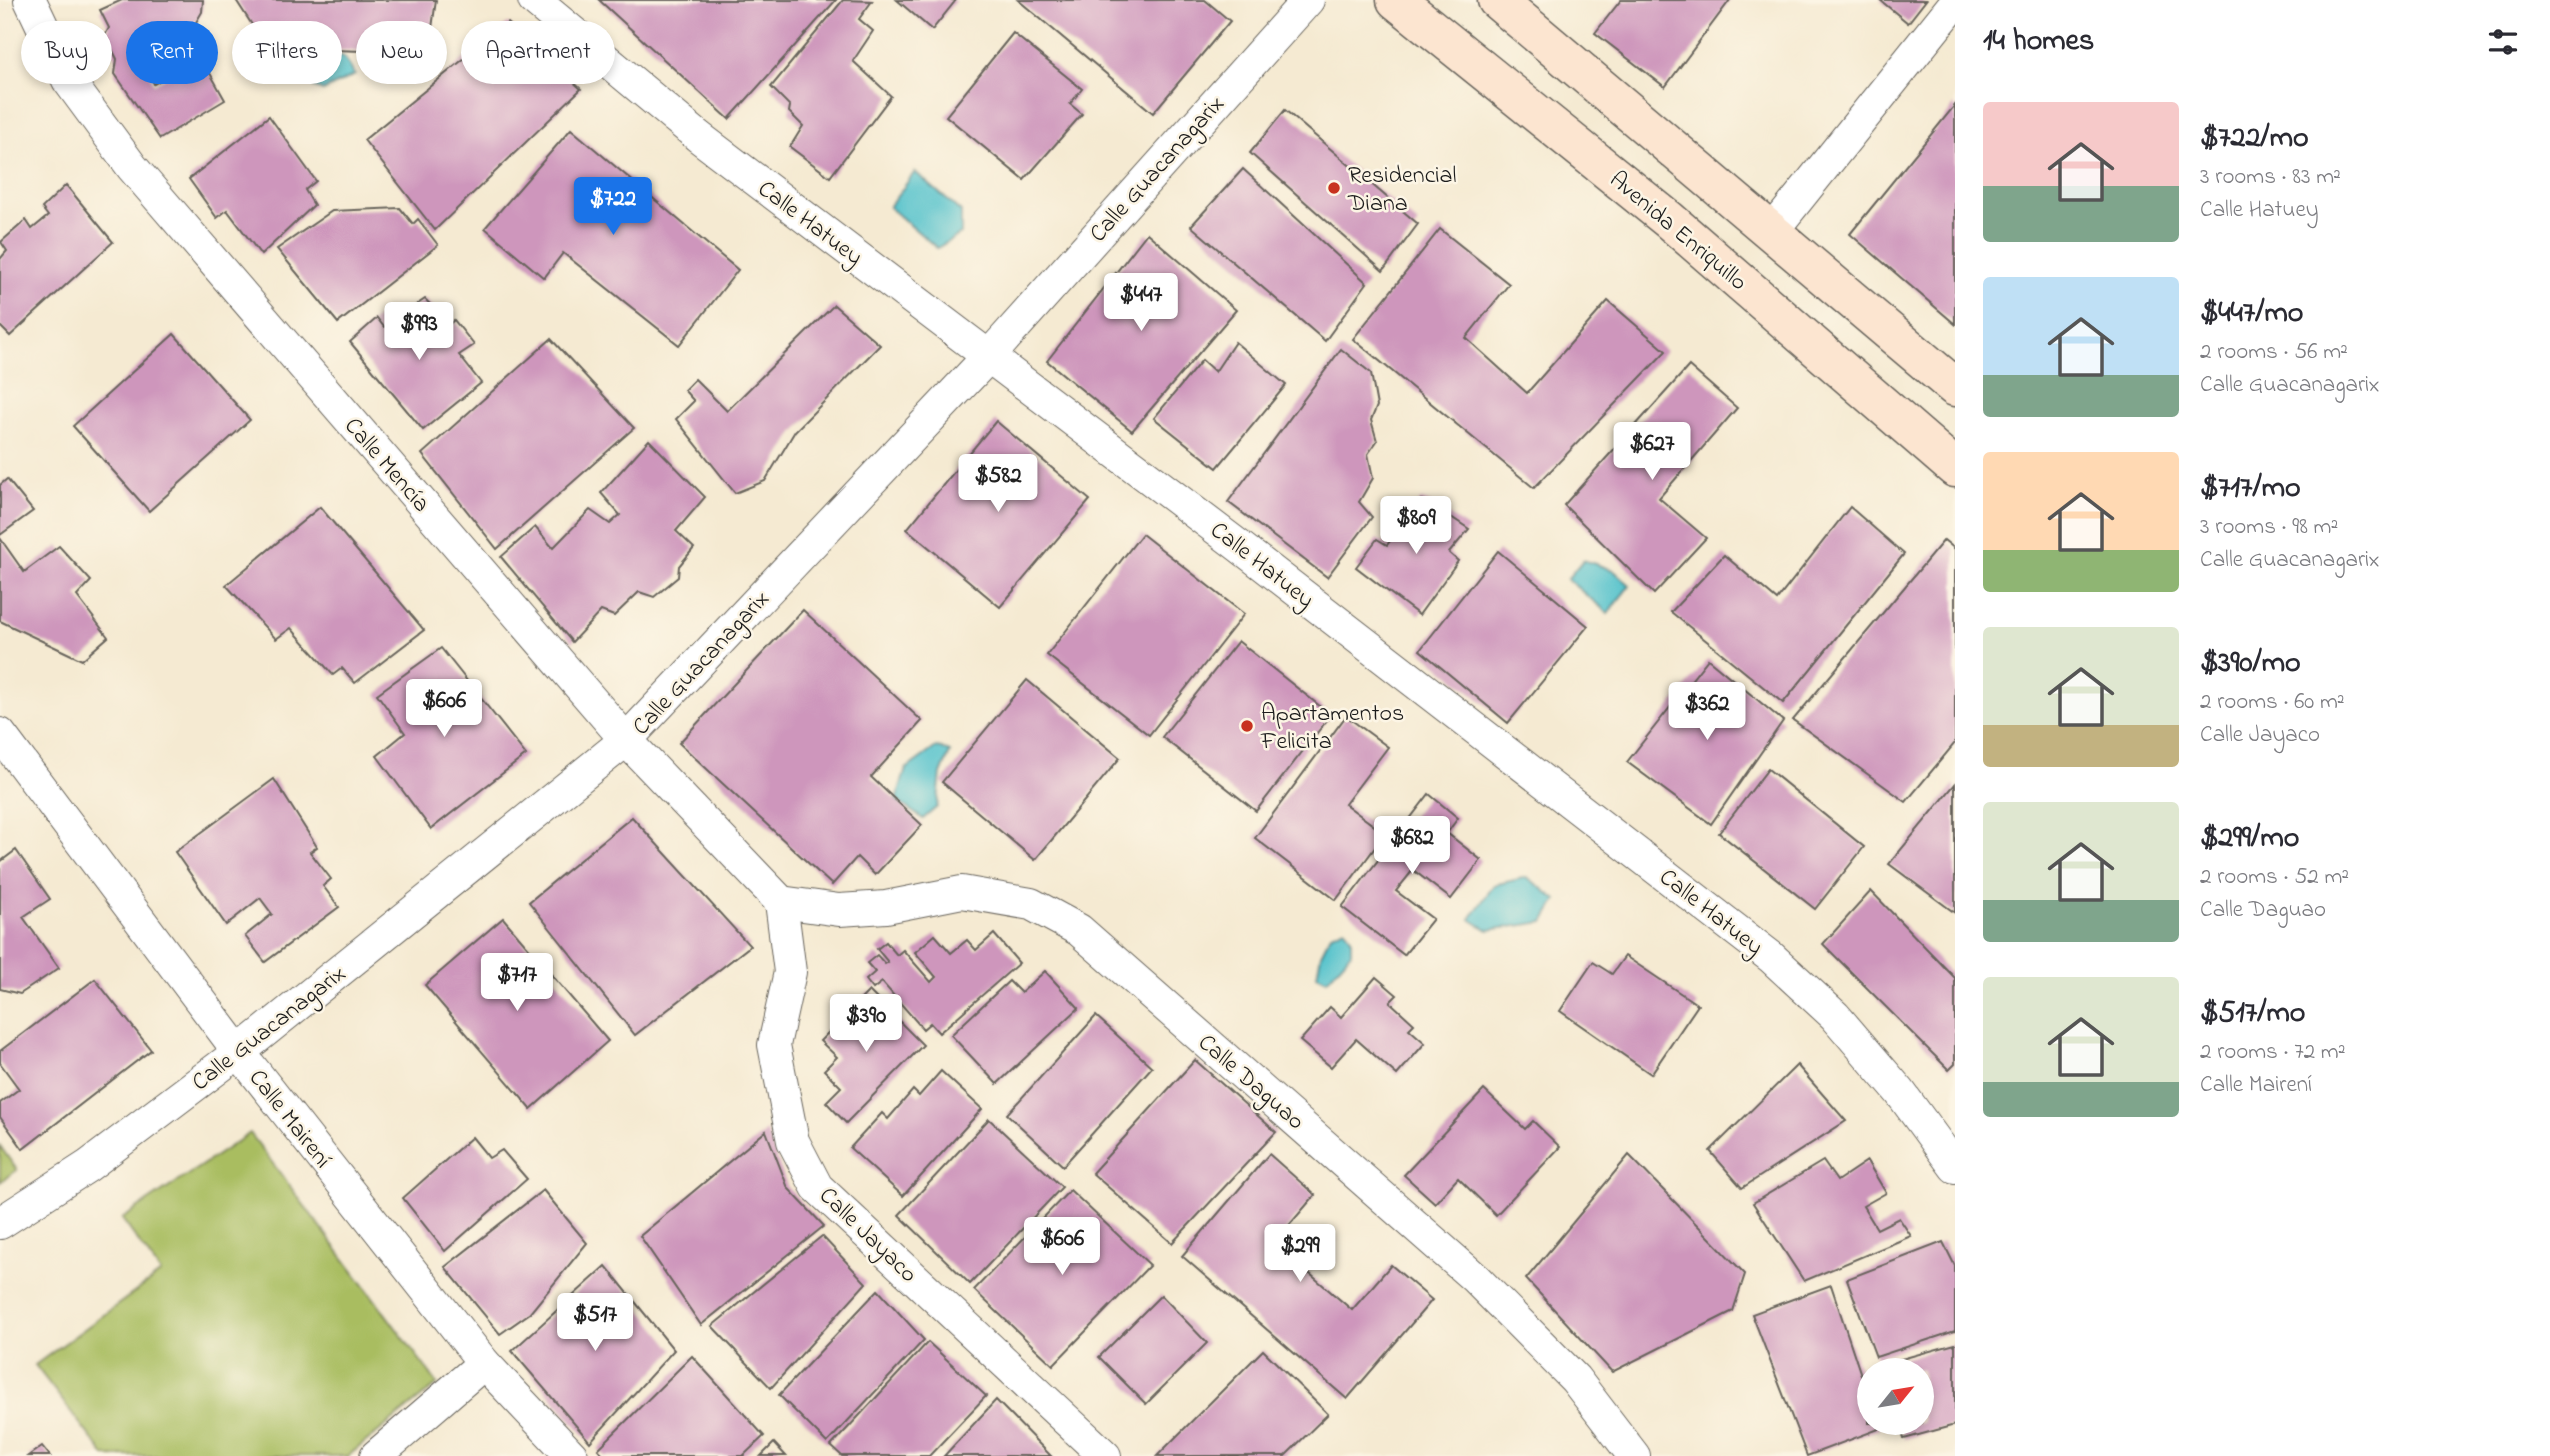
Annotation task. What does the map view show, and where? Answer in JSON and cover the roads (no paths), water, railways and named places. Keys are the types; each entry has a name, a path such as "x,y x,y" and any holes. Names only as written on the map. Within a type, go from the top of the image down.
{"main road":[{"name":"Avenida Enriquillo","path":"1396,0 1670,220 1955,468"},
{"path":"1497,0 1773,230 1955,387"}],"street":[{"name":"Calle Mencía","path":"30,0 68,80 132,167 626,740 781,902"},
{"name":"Calle Hatuey","path":"534,0 699,137 989,356 1771,957 1843,1026 1900,1092 1955,1167"},
{"name":"Calle Guacanagarix","path":"0,1223 88,1166 239,1052 626,740 989,356 1308,0"},
{"path":"1773,230 1955,3"},
{"name":"Calle Mairení","path":"0,734 239,1052 484,1363 572,1456"},
{"name":"Calle Daguao","path":"781,902 839,910 886,907 962,892 1031,904 1079,930 1475,1278 1575,1379 1634,1456"},
{"name":"Calle Jayaco","path":"781,902 790,972 774,1045 793,1141 817,1187 1105,1456"},
{"path":"376,1456 484,1363"}],"water":[{"path":"342,56 344,57 355,75 342,82"},
{"path":"311,84 337,84 323,91"},
{"path":"915,172 961,212 961,234 937,248 889,207"},
{"path":"1583,560 1613,570 1630,585 1608,613 1567,579"},
{"path":"936,747 950,752 941,774 937,807 923,819 896,800 906,769"},
{"path":"1527,877 1557,900 1544,922 1488,930 1470,919 1494,885"},
{"path":"1345,928 1351,938 1351,953 1327,980 1317,975 1321,954 1331,934"}],"place":[{"name":"Residencial Diana","path":"1334,188"},
{"name":"Apartamentos Felicita","path":"1247,726"}]}
